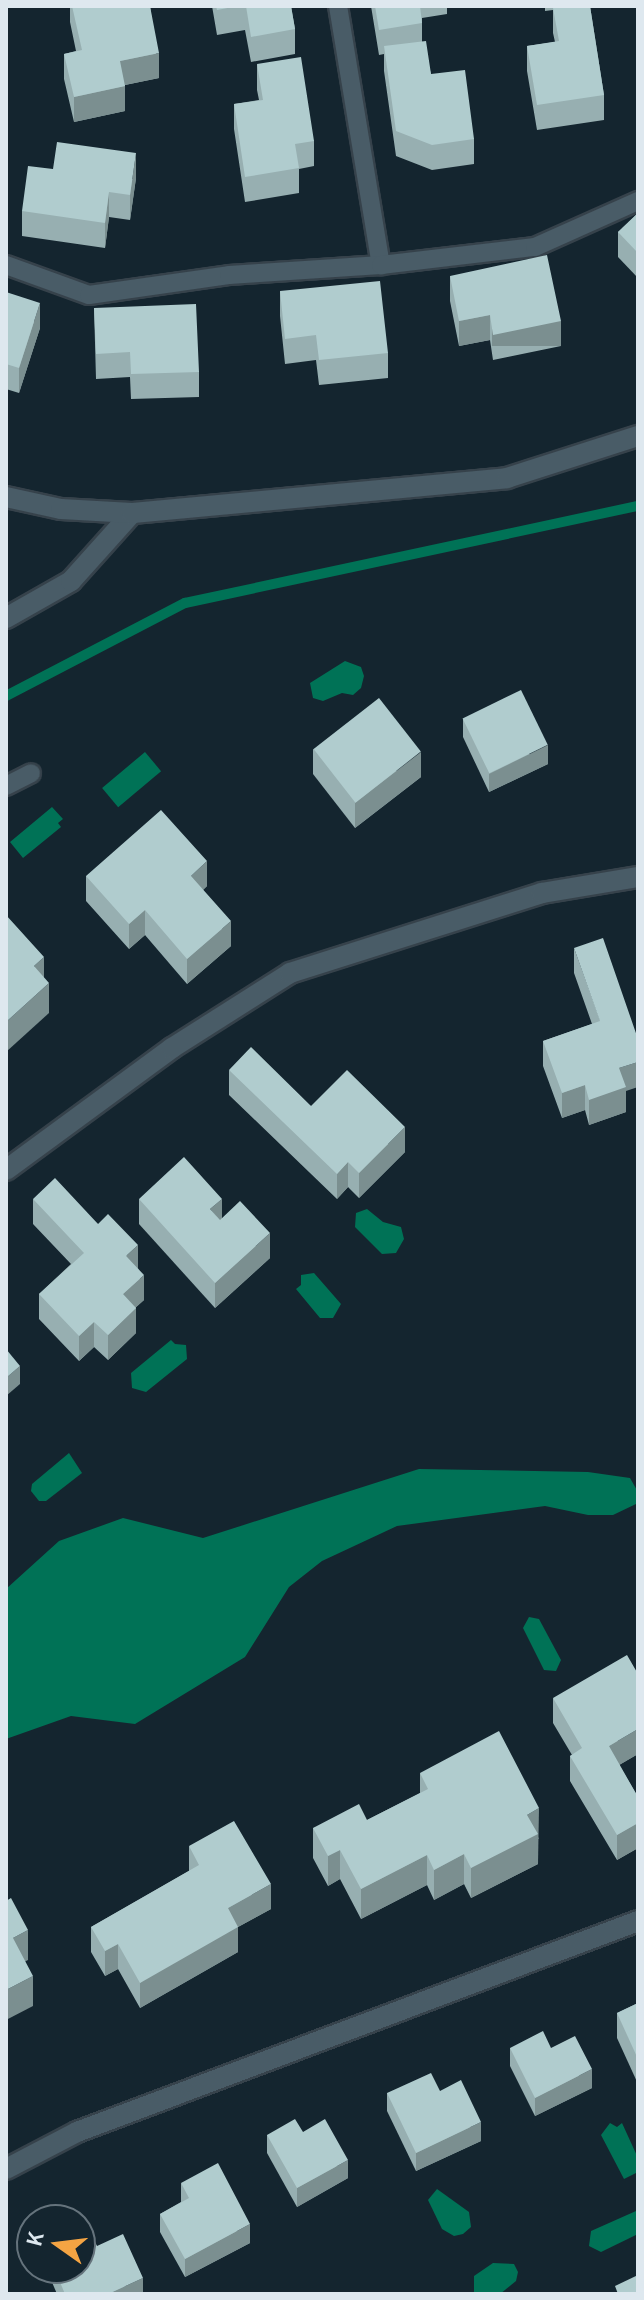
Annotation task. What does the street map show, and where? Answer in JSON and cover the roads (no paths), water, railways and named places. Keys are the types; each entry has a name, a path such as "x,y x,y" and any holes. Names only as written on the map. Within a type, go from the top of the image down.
{"street":[{"path":"6,497 61,509 132,513 507,478 638,436"},
{"path":"6,618 71,581 132,513"},
{"path":"6,1170 172,1048 290,973 542,893 638,877"},
{"path":"6,2169 77,2132 638,1921"}],"lane":[{"path":"338,6 381,265"},
{"path":"6,265 89,295 229,275 381,265 535,247 638,201"},
{"path":"6,786 31,773"}],"waterway":[{"path":"6,696 185,603 638,506"}]}
